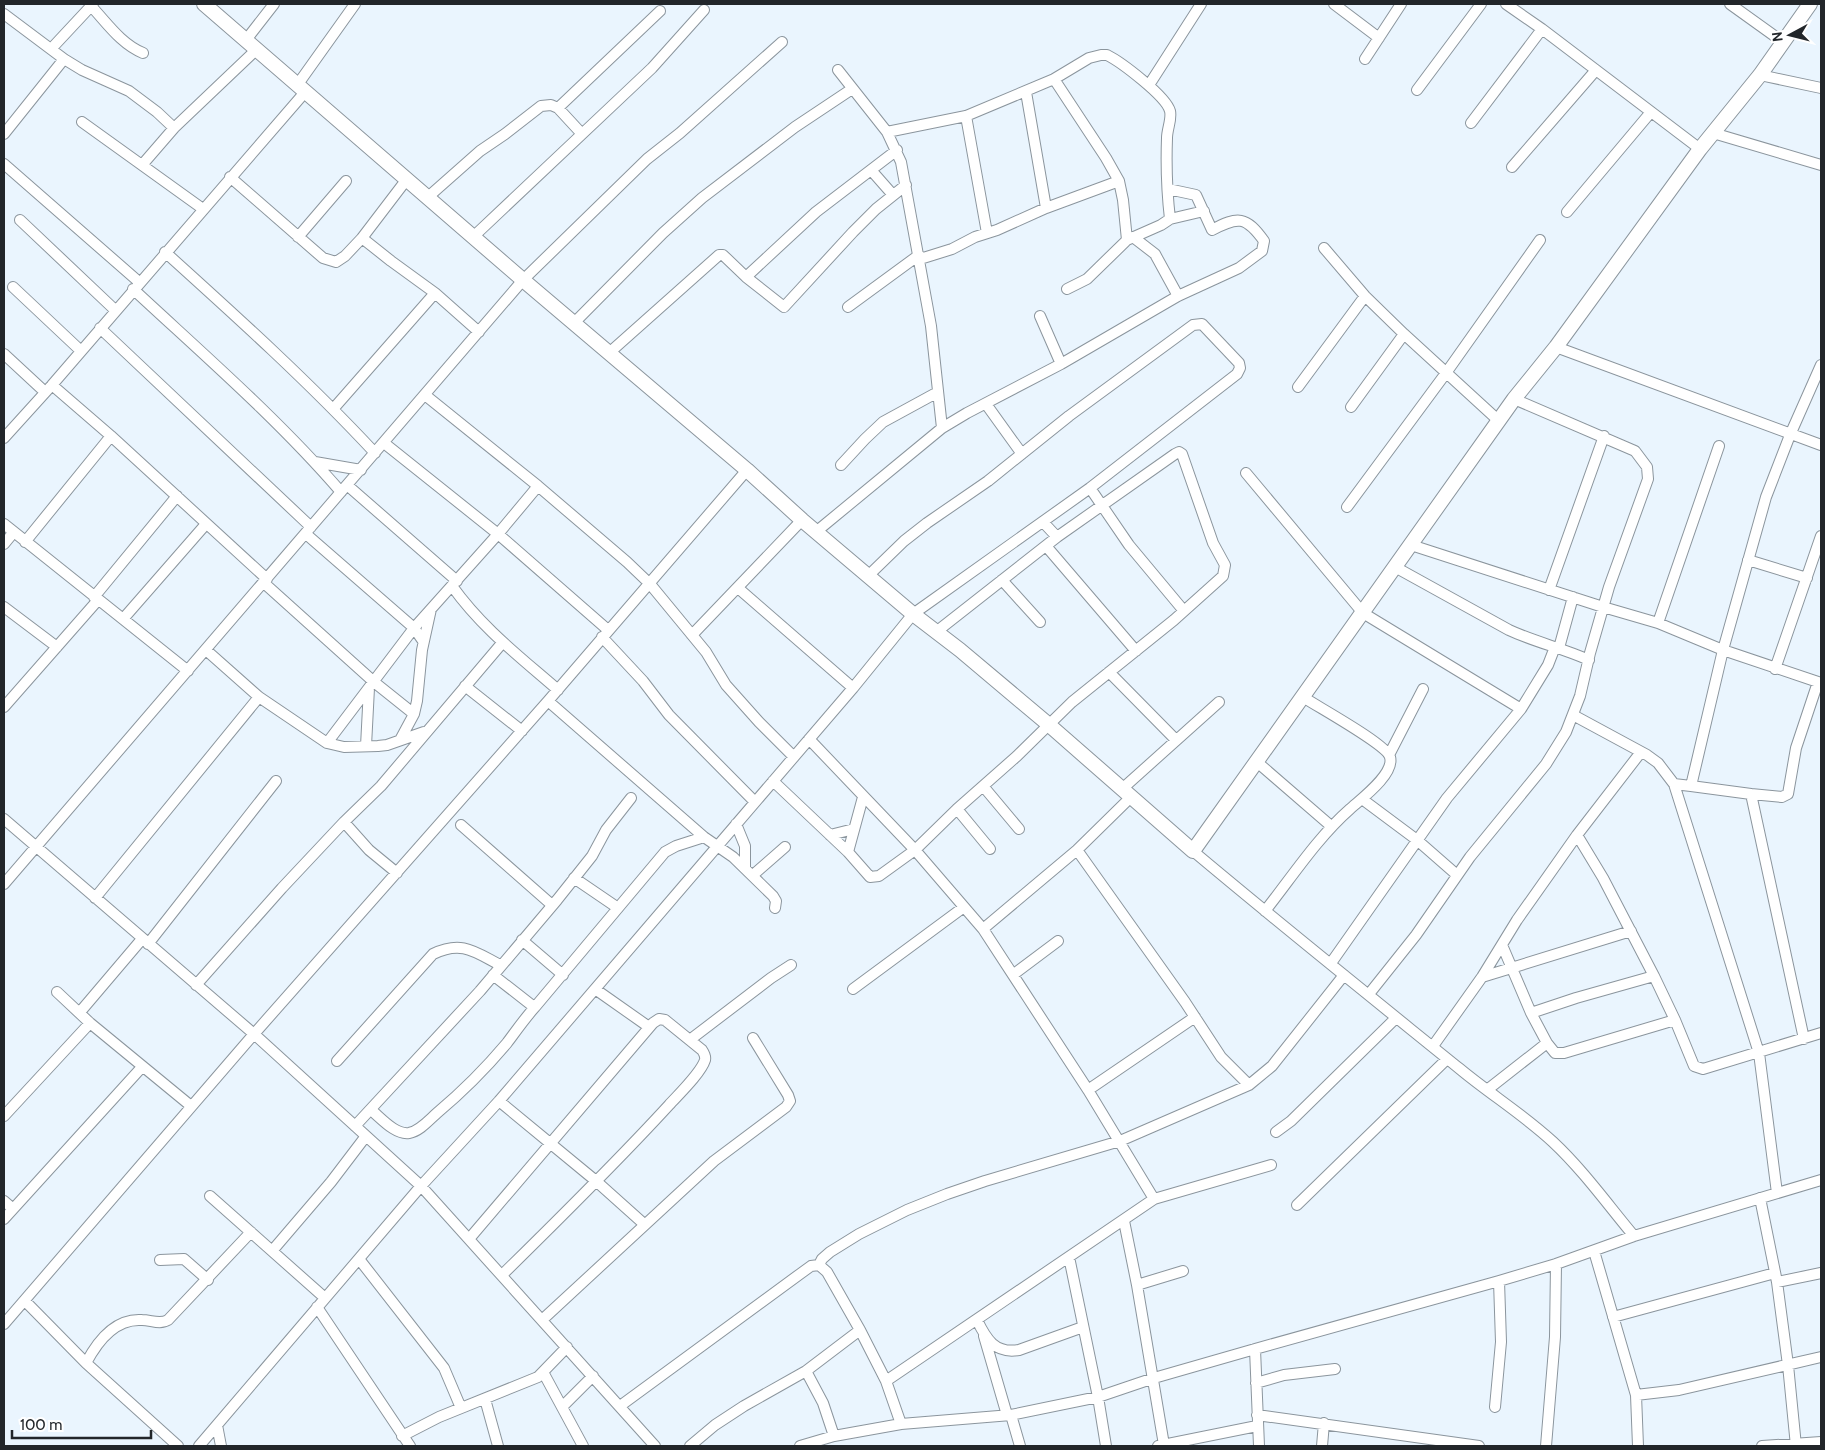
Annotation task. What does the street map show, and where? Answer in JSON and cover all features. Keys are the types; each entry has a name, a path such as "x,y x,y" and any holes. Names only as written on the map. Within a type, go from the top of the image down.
{"street":[{"path":"204,4 523,280 747,470 802,520 913,614 1048,724 1265,912 1331,963 1447,1059 1536,1127 1567,1156 1634,1236"},
{"path":"142,165 252,44 274,4"},
{"path":"4,438 230,177 302,87 355,4"},
{"path":"1149,85 1201,4"},
{"path":"1334,4 1378,38"},
{"path":"1365,59 1401,4"},
{"path":"1417,90 1481,4"},
{"path":"1506,4 1542,29 1700,149"},
{"path":"1730,4 1783,42"},
{"path":"1193,851 1514,399 1556,347 1700,149 1760,75 1810,4"},
{"path":"51,49 92,5 121,40 143,53"},
{"path":"473,237 652,68 704,10"},
{"path":"558,108 660,11"},
{"path":"4,14 64,59 82,70 129,91 157,112 174,128"},
{"path":"1470,123 1542,29"},
{"path":"4,884 523,280 647,159 680,133 782,42"},
{"path":"887,132 966,116 1054,79 1088,58 1101,55 1112,58 1149,85 1168,106 1170,112 1167,134 1170,219"},
{"path":"4,134 64,59"},
{"path":"838,70 887,132 897,150 906,185 931,326 942,428"},
{"path":"1512,166 1596,70"},
{"path":"1760,75 1821,88"},
{"path":"1054,79 1119,181 1130,238 1154,254 1178,296"},
{"path":"574,323 663,233 702,198 795,128 852,89"},
{"path":"1026,92 1046,208"},
{"path":"428,197 480,151 538,108 545,105 558,108 582,134"},
{"path":"1567,212 1651,112"},
{"path":"966,116 986,233"},
{"path":"82,122 203,209"},
{"path":"1713,133 1821,165"},
{"path":"746,276 816,212 897,150"},
{"path":"4,164 136,285 315,462 454,583 468,608 483,624 558,690"},
{"path":"871,170 893,195"},
{"path":"230,177 298,237 323,258 331,262 341,259 362,238 407,179"},
{"path":"298,237 346,181"},
{"path":"848,307 919,257 952,250 975,237 1119,181"},
{"path":"609,353 718,255 723,255 784,307 853,232 906,185"},
{"path":"817,531 942,428 1061,364 1178,296 1239,268 1256,257 1264,249 1264,241 1245,221 1232,220 1212,230 1194,193 1168,189"},
{"path":"1067,289 1087,279 1130,238 1161,225 1170,219 1204,211"},
{"path":"20,220 115,310"},
{"path":"362,238 435,293 479,332"},
{"path":"1347,507 1446,373 1540,240"},
{"path":"1324,248 1365,296 1499,421"},
{"path":"164,252 334,408 375,453"},
{"path":"13,287 81,351"},
{"path":"334,408 435,293"},
{"path":"1298,387 1365,296"},
{"path":"1040,316 1061,364"},
{"path":"199,1446 421,1186 499,1101 718,846 853,688 913,614 1090,488 1239,372 1239,363 1202,324 1193,325 1069,416 988,481 927,523 904,541 869,575"},
{"path":"100,328 309,530 414,628 423,641"},
{"path":"1351,407 1404,334"},
{"path":"1556,347 1821,445"},
{"path":"4,354 111,436 177,496 371,685 414,714"},
{"path":"1691,786 1723,650 1766,497 1790,435 1821,365"},
{"path":"841,465 865,438 883,422 938,392"},
{"path":"425,395 538,486 650,584 706,652 726,685 794,757"},
{"path":"1369,994 1416,935 1457,875 1546,764 1566,732 1580,696 1588,660 1618,559 1648,479 1646,467 1640,455 1628,447 1514,399"},
{"path":"986,404 1022,454"},
{"path":"25,542 111,436"},
{"path":"1549,590 1604,436"},
{"path":"384,443 498,534 605,633 669,715 755,802"},
{"path":"1658,623 1719,446"},
{"path":"773,781 848,852 870,877 874,878 915,850 957,809 1017,756 1048,724 1221,579 1225,565 1213,543 1182,453 1175,454 1057,537 936,632"},
{"path":"315,462 361,470"},
{"path":"4,1324 191,1106 558,690 747,470"},
{"path":"1246,473 1363,613 1521,709"},
{"path":"326,743 414,628 538,486"},
{"path":"1090,488 1129,545 1184,611"},
{"path":"4,707 57,646 177,496"},
{"path":"692,635 802,520"},
{"path":"1043,522 1057,537"},
{"path":"4,524 188,671"},
{"path":"123,619 206,524"},
{"path":"4,544 13,533"},
{"path":"1775,669 1821,536"},
{"path":"1411,544 1572,598 1658,623 1775,669 1820,682 1796,748 1788,794 1782,797 1674,784"},
{"path":"1046,546 1136,651"},
{"path":"1748,560 1808,578"},
{"path":"1395,568 1509,630 1588,660"},
{"path":"1002,580 1040,622"},
{"path":"738,588 853,688"},
{"path":"1331,963 1447,798 1521,709 1548,665 1556,648 1572,598"},
{"path":"4,607 57,646"},
{"path":"400,740 414,714 423,641 431,608"},
{"path":"196,985 282,888 381,786 503,642"},
{"path":"206,650 259,697 326,743 344,747 387,744 425,732"},
{"path":"1110,672 1176,740"},
{"path":"366,746 371,685"},
{"path":"465,686 522,731"},
{"path":"1389,754 1423,689"},
{"path":"95,898 259,697"},
{"path":"1265,912 1331,826 1362,799 1388,771 1391,763 1389,754 1376,743 1303,698"},
{"path":"548,701 704,837 745,867 773,896 776,901 775,908"},
{"path":"983,929 1077,850 1127,792 1176,740 1219,702"},
{"path":"1573,715 1658,763 1674,784 1759,1053 1777,1193"},
{"path":"809,739 915,850 983,929 1088,1090 1154,1199"},
{"path":"1433,1046 1482,977 1517,920 1576,835 1641,752"},
{"path":"1257,762 1331,826"},
{"path":"80,1012 145,941 276,781"},
{"path":"982,786 1019,828"},
{"path":"1751,794 1804,1039"},
{"path":"848,852 863,796"},
{"path":"355,1126 493,975 596,851 606,830 632,798"},
{"path":"1362,799 1418,840 1457,875"},
{"path":"957,809 990,849"},
{"path":"4,819 254,1034 421,1186 655,1446"},
{"path":"344,822 369,850 397,873"},
{"path":"736,824 744,846 745,867"},
{"path":"462,825 552,905"},
{"path":"830,835 854,829"},
{"path":"1576,835 1603,878 1631,931 1675,1020 1690,1060 1696,1068 1703,1069 1821,1034"},
{"path":"371,1110 396,1130 408,1133 417,1130 455,1097 506,1043 534,1007 665,852 676,846 704,837"},
{"path":"753,875 785,847"},
{"path":"1077,850 1221,1057 1249,1085"},
{"path":"574,878 618,908"},
{"path":"852,989 964,907"},
{"path":"1482,977 1513,969 1631,931"},
{"path":"522,940 563,975"},
{"path":"1014,974 1058,941"},
{"path":"1502,945 1532,1013 1555,1053 1560,1054 1675,1020"},
{"path":"337,1061 433,954 450,948 462,947 500,965"},
{"path":"691,1039 791,965"},
{"path":"493,975 534,1007"},
{"path":"819,1265 822,1259 830,1252 859,1234 907,1210 947,1194 1120,1141 1249,1085 1272,1066 1344,975"},
{"path":"1532,1013 1576,998 1654,976"},
{"path":"595,989 649,1027"},
{"path":"57,992 191,1106"},
{"path":"1088,1090 1195,1017"},
{"path":"1276,1132 1291,1121 1396,1018"},
{"path":"469,1239 649,1027 657,1020 662,1020 691,1039 704,1053 705,1059 702,1066 655,1120 502,1275"},
{"path":"4,1116 90,1022"},
{"path":"542,1320 714,1160 786,1107 790,1101 788,1095 752,1038"},
{"path":"1487,1090 1548,1043"},
{"path":"1297,1206 1447,1059"},
{"path":"4,1219 142,1066"},
{"path":"499,1101 596,1181 644,1224"},
{"path":"272,1251 331,1182 366,1136"},
{"path":"886,1381 1154,1199 1271,1165"},
{"path":"800,1446 834,1436 901,1424 1009,1415 1098,1397 1154,1378 1556,1264 1634,1236 1821,1180"},
{"path":"210,1196 325,1298"},
{"path":"1760,1198 1776,1278 1788,1365 1796,1445"},
{"path":"4,1201 12,1208"},
{"path":"1124,1221 1154,1378 1161,1446 1257,1426"},
{"path":"86,1363 100,1341 121,1323 134,1319 164,1322 208,1280 251,1232"},
{"path":"1594,1251 1636,1395 1638,1446"},
{"path":"1069,1257 1098,1397 1106,1446"},
{"path":"160,1260 184,1259 208,1280"},
{"path":"359,1259 444,1368 461,1408"},
{"path":"1546,1446 1555,1337 1556,1264"},
{"path":"620,1406 811,1266 819,1265 827,1272 860,1330 886,1381 901,1424"},
{"path":"1137,1286 1183,1271"},
{"path":"1613,1317 1776,1278 1821,1273"},
{"path":"1495,1407 1501,1342 1499,1281"},
{"path":"25,1301 86,1363 178,1446"},
{"path":"318,1307 410,1446"},
{"path":"977,1320 983,1332 1020,1446"},
{"path":"983,1332 997,1348 1011,1351 1019,1350 1083,1327"},
{"path":"690,1446 715,1425 744,1406 806,1371 860,1330"},
{"path":"402,1436 416,1427 538,1377 567,1347"},
{"path":"1255,1349 1259,1446"},
{"path":"1636,1395 1679,1390 1821,1357"},
{"path":"1256,1383 1284,1376 1335,1369"},
{"path":"806,1371 823,1404 834,1436"},
{"path":"543,1372 583,1446"},
{"path":"562,1407 593,1376"},
{"path":"484,1399 498,1446"},
{"path":"1257,1415 1449,1444 1479,1446"},
{"path":"1322,1446 1324,1424"},
{"path":"217,1425 221,1446"},
{"path":"1762,1446 1821,1442"}]}
